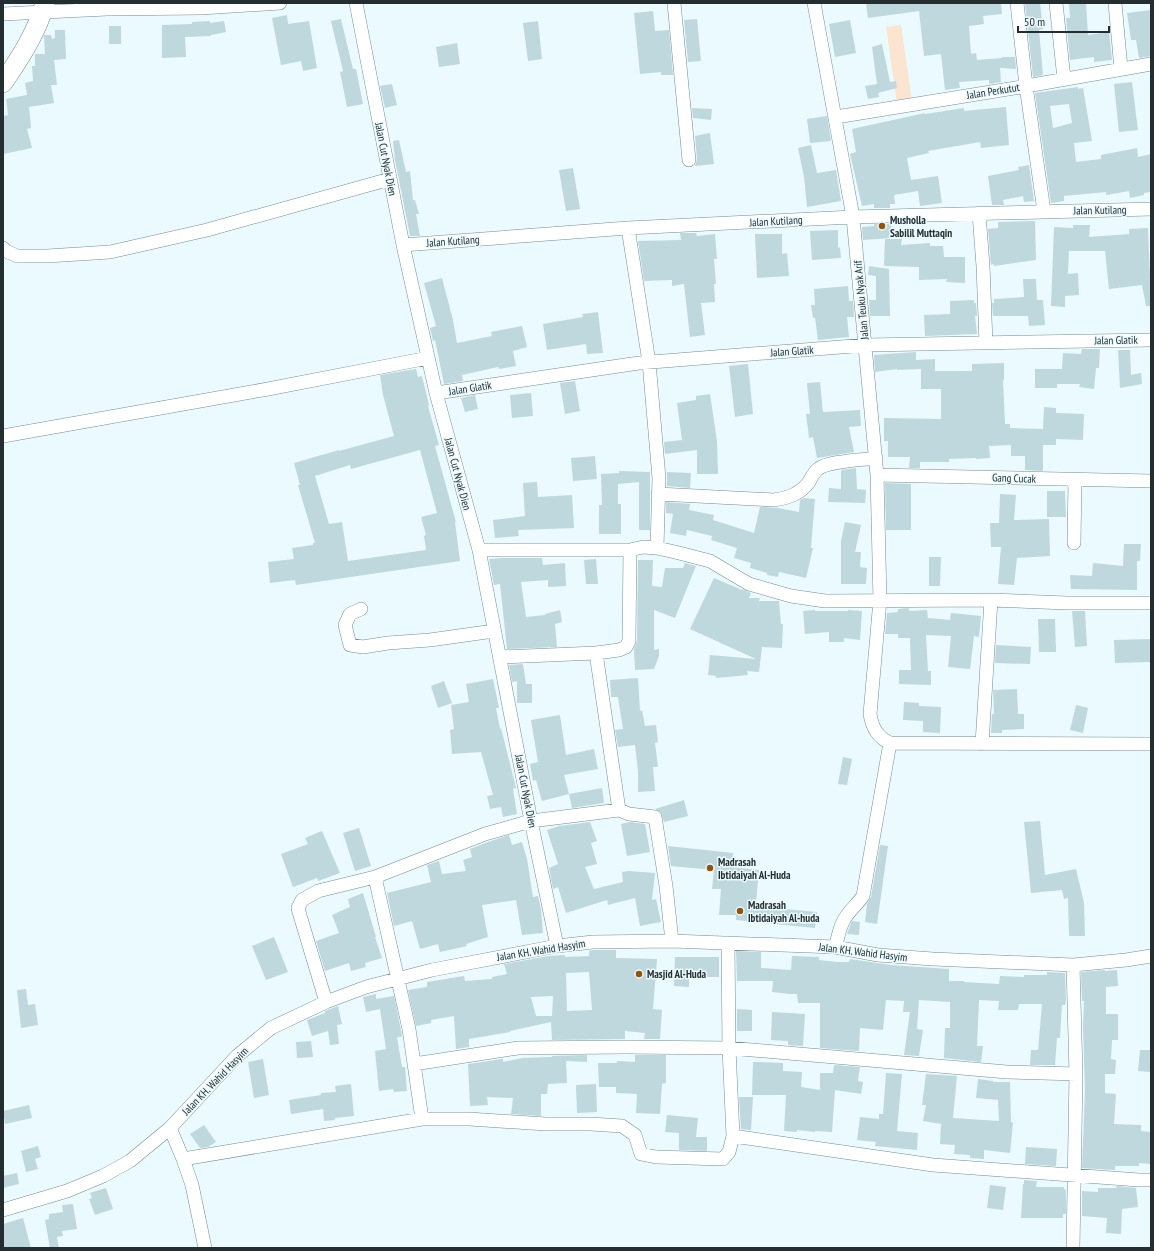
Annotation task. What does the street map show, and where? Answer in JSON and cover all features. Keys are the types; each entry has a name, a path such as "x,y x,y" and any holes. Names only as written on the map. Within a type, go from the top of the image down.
{"highway":[{"path":"3,83 25,50 44,7"}],"street":[{"path":"3,14 44,7 200,6 280,3"},
{"name":"Jalan Cut Nyak Dien","path":"356,3 403,245 428,358 436,393 479,550 531,821 558,946"},
{"path":"674,3 689,160"},
{"name":"Jalan Teuku Nyak Arif","path":"814,3 854,217 877,475 880,600 870,714 872,726 882,740 890,743"},
{"path":"1017,3 1026,86 1044,211"},
{"path":"1056,3 1064,79"},
{"path":"1115,3 1121,69"},
{"name":"Jalan Perkutut","path":"836,116 1026,86 1151,64"},
{"path":"3,248 16,256 47,256 110,252 207,230 390,179"},
{"name":"Jalan Kutilang","path":"403,245 628,228 854,217 1151,209"},
{"path":"979,213 986,343"},
{"path":"628,228 649,362 659,478 657,548"},
{"name":"Jalan Glatik","path":"436,393 649,362 866,346 1151,340"},
{"path":"3,436 260,391 428,358"},
{"path":"658,494 774,500 783,499 802,490 818,469 841,462 876,458"},
{"name":"Gang Cucak","path":"877,475 1151,481"},
{"path":"1074,543 1075,480"},
{"path":"479,550 630,550 643,547 657,548 710,561 749,584 791,596 825,601 991,600 1067,603 1151,603"},
{"path":"500,658 596,653 619,650 626,647 629,641 630,550"},
{"path":"982,744 991,600"},
{"path":"361,609 350,614 346,625 350,645 363,647 494,631"},
{"path":"596,653 619,810"},
{"path":"835,947 843,922 863,896 890,743 1151,744"},
{"path":"326,1002 299,912 299,904 306,897 318,891 375,877 485,834 531,821 619,810 629,814 653,816 656,818 672,941"},
{"path":"375,877 409,1029 422,1119"},
{"name":"Jalan KH. Wahid Hasyim","path":"3,1210 67,1191 103,1176 130,1161 170,1128 237,1056 271,1028 326,1002 366,987 432,970 558,946 593,942 672,941 835,947 878,955 925,959 1073,965 1151,956"},
{"path":"183,1159 422,1119 469,1119 546,1124 622,1126 635,1135 641,1154 656,1158 722,1159 729,1152 733,1136 729,1048 728,943"},
{"path":"1073,965 1076,1074 1073,1248"},
{"path":"414,1064 518,1048 729,1048 1008,1072 1076,1074"},
{"path":"170,1128 192,1185 205,1248"},
{"path":"733,1136 933,1166 1151,1180"}],"shaded area":[{"path":"901,25 912,101 897,103 886,27"}],"building":[{"path":"866,3 1001,3 1002,14 983,16 984,24 969,26 971,54 976,53 977,60 1015,57 1016,69 1000,68 1001,82 989,84 989,80 959,82 960,88 945,90 941,54 924,56 919,11 868,18"},
{"path":"1025,3 1040,3 1043,29 1039,30 1043,75 1033,77"},
{"path":"1069,3 1086,3 1088,35 1109,32 1112,60 1094,62 1094,57 1070,60 1066,18 1070,18"},
{"path":"1151,10 1151,56 1139,58 1136,40 1131,40 1127,13"},
{"path":"653,11 655,31 669,30 673,75 661,75 661,72 640,74 634,13"},
{"path":"287,15 288,24 309,21 317,68 303,71 301,61 281,65 272,18"},
{"path":"341,19 353,69 356,69 363,104 347,107 340,72 343,71 331,21"},
{"path":"697,19 701,61 688,62 684,20"},
{"path":"850,20 856,53 835,57 829,24"},
{"path":"210,21 210,23 224,21 226,32 211,36 185,37 186,57 162,58 162,25 192,24 192,22"},
{"path":"538,21 542,59 528,61 523,23"},
{"path":"109,26 121,26 121,44 109,44"},
{"path":"55,30 65,30 66,59 54,60 57,85 51,85 54,103 29,107 31,128 27,129 32,148 3,154 3,116 8,115 6,99 27,95 25,83 33,81 32,66 35,66 35,54 45,54 44,35 51,35 52,39 55,38"},
{"path":"457,43 460,64 439,67 436,47"},
{"path":"882,44 890,82 896,81 897,88 878,93 879,97 868,99 865,86 877,84 872,47"},
{"path":"1132,82 1138,130 1119,132 1114,84"},
{"path":"392,84 397,105 385,108 380,86"},
{"path":"1078,87 1078,89 1083,88 1092,141 1074,143 1076,162 1101,159 1101,155 1137,148 1138,157 1151,154 1151,192 1130,198 1129,191 1106,195 1106,192 1064,196 1064,201 1051,203 1035,93","holes":["1069,104 1072,123 1053,128 1050,106"]},
{"path":"1006,107 1009,145 981,148 980,142 928,151 929,153 907,158 911,180 938,176 942,203 920,206 918,191 894,195 895,204 890,204 890,208 874,208 874,204 862,206 850,154 856,152 852,129 925,113 964,108 964,111"},
{"path":"692,108 712,109 711,120 693,118"},
{"path":"827,116 831,141 810,143 807,119"},
{"path":"710,133 714,164 695,166 697,159 695,136"},
{"path":"399,140 406,172 410,171 413,200 415,200 419,214 416,214 420,236 410,236 395,160 393,141"},
{"path":"811,145 817,173 836,170 841,201 807,207 804,177 798,148"},
{"path":"1029,165 1034,201 1024,202 1023,196 1003,200 1004,205 992,205 988,176 1019,170 1018,167"},
{"path":"573,168 580,209 566,211 559,170"},
{"path":"1035,221 1036,260 994,266 994,264 991,265 988,229 998,228 998,222"},
{"path":"874,224 891,224 892,238 863,240 862,227 874,226"},
{"path":"1073,225 1090,225 1089,237 1129,234 1129,229 1148,228 1151,306 1146,306 1142,285 1109,289 1105,251 1069,251 1068,274 1078,273 1079,295 1065,296 1065,307 1051,306 1054,227 1073,228"},
{"path":"838,230 838,248 840,247 841,258 812,260 810,231"},
{"path":"680,233 696,233 697,236 715,234 717,259 714,259 716,284 714,284 715,302 701,303 705,335 690,337 684,284 672,286 672,280 644,281 638,241 681,240"},
{"path":"755,234 782,234 782,254 787,253 789,276 757,278"},
{"path":"885,239 902,239 901,245 930,243 930,246 943,246 944,257 965,257 965,283 946,282 947,279 919,280 919,267 884,266"},
{"path":"869,266 889,269 890,316 870,316 869,300 876,300 876,276 868,275"},
{"path":"442,278 453,320 457,343 492,336 491,332 522,326 527,347 513,351 516,366 499,369 498,367 462,375 463,381 444,384 435,340 433,341 430,328 436,326 424,283"},
{"path":"1023,279 1036,279 1037,300 1043,300 1045,325 1029,326 1028,316 993,316 992,303 994,303 994,299 1024,297"},
{"path":"848,286 849,301 853,301 854,317 847,317 849,337 818,340 815,318 813,318 811,305 815,305 814,289"},
{"path":"974,300 974,303 976,303 977,316 975,316 977,334 925,336 924,315 950,314 950,301"},
{"path":"598,312 603,353 587,354 586,344 547,350 543,324 583,317 582,314"},
{"path":"1082,349 1100,349 1099,368 1096,368 1094,389 1079,387 1080,384 1057,384 1057,388 1035,388 1035,369 1062,369 1063,353 1081,354"},
{"path":"1118,350 1130,350 1131,375 1141,373 1142,384 1120,388"},
{"path":"916,352 916,360 935,359 935,371 972,371 972,364 1004,363 1003,380 1005,424 1010,424 1010,428 1043,429 1044,407 1056,408 1056,413 1084,414 1083,440 1056,439 1056,445 1043,445 1043,471 1025,470 1025,456 1011,456 1011,445 989,446 990,458 949,459 949,462 920,462 920,468 909,468 910,457 888,457 888,441 884,441 884,418 941,419 941,389 921,389 921,369 897,369 875,372 874,355"},
{"path":"748,364 753,414 735,417 729,366"},
{"path":"416,369 418,377 422,376 428,406 439,445 435,446 456,522 460,561 296,585 295,580 270,583 268,562 294,559 292,548 313,545 313,543 315,543 298,485 300,485 294,463 394,436 383,395 380,375","holes":["420,450 437,513 421,517 426,535 424,536 426,550 348,561 342,522 329,524 315,476 350,465 351,469"]},
{"path":"575,381 580,411 565,414 560,383"},
{"path":"820,382 823,412 860,410 861,426 849,427 854,452 817,458 813,437 809,438 806,414 810,414 807,383"},
{"path":"531,393 533,416 512,418 510,395"},
{"path":"710,394 717,441 718,474 697,474 697,450 665,454 664,442 682,440 677,403 696,400 696,396"},
{"path":"475,395 478,409 465,412 461,398"},
{"path":"595,456 597,479 573,481 571,458"},
{"path":"856,468 857,489 866,490 865,503 828,502 829,488 841,489 841,470"},
{"path":"619,471 650,472 650,530 639,530 639,482 618,484 618,504 621,504 621,534 599,534 599,505 602,505 601,474 619,473"},
{"path":"667,472 691,473 690,488 667,486"},
{"path":"537,482 538,497 572,495 574,528 518,530 519,536 495,538 493,520 525,516 523,483"},
{"path":"885,483 911,484 911,530 886,530"},
{"path":"1047,491 1065,491 1066,517 1047,517"},
{"path":"1000,494 1016,495 1014,520 1049,519 1050,556 1017,558 1014,585 998,584 1001,547 991,547 990,523 999,523"},
{"path":"804,498 815,499 811,548 813,548 806,578 779,572 778,577 767,575 767,573 750,568 751,563 734,558 737,548 711,540 712,536 687,530 686,536 670,533 673,514 666,513 666,502 690,504 689,510 714,515 713,520 754,533 760,507 778,508 799,512 800,500"},
{"path":"845,522 861,525 855,552 861,552 860,567 867,568 866,584 841,584 841,541"},
{"path":"1124,544 1141,544 1140,561 1137,561 1137,590 1071,589 1070,575 1092,576 1093,563 1123,566"},
{"path":"929,557 941,557 940,586 929,586"},
{"path":"542,558 543,565 565,563 566,586 548,587 548,580 521,582 526,617 545,615 560,610 562,622 555,624 557,647 507,649 500,584 494,585 489,559"},
{"path":"596,559 598,584 586,584 584,560"},
{"path":"638,560 653,560 652,586 662,587 665,568 683,568 685,563 696,566 675,618 654,610 654,650 659,649 659,656 654,669 635,670 634,649 637,641"},
{"path":"714,578 751,593 749,598 760,598 759,601 779,601 781,624 783,624 782,648 762,647 759,672 747,671 748,675 716,678 716,676 708,675 710,655 756,659 690,629"},
{"path":"909,608 909,611 927,610 928,618 950,620 951,613 981,616 979,637 974,636 970,669 948,667 951,636 926,635 928,671 931,671 931,685 899,684 899,670 911,670 910,638 898,638 898,634 885,634 887,613 898,612 898,609"},
{"path":"803,611 862,611 860,640 844,638 844,642 829,642 829,632 805,634"},
{"path":"1072,611 1085,611 1087,646 1075,647"},
{"path":"1038,619 1055,619 1056,652 1039,652"},
{"path":"1151,639 1151,662 1115,663 1114,640"},
{"path":"996,645 1031,647 1030,664 995,663"},
{"path":"523,664 526,684 532,684 532,703 517,703 517,681 512,682 509,665"},
{"path":"638,678 640,711 642,710 645,726 656,725 658,742 655,743 658,767 653,767 655,791 638,792 638,771 635,745 618,747 615,730 623,729 618,697 611,697 610,680"},
{"path":"493,679 499,708 496,708 500,729 501,728 516,788 513,789 517,814 503,817 501,807 490,809 487,796 493,795 481,752 452,754 450,730 454,729 451,705 469,702 466,684"},
{"path":"444,681 452,703 438,708 431,686"},
{"path":"1017,689 1018,714 1024,714 1024,729 1002,730 1002,733 991,733 992,714 994,714 993,690"},
{"path":"904,702 919,703 919,706 941,707 940,733 923,732 923,721 903,720"},
{"path":"1076,705 1088,708 1083,733 1070,730"},
{"path":"560,715 566,755 594,749 598,769 564,775 569,794 542,801 536,780 533,781 530,764 538,762 531,720"},
{"path":"843,757 852,759 847,785 838,784"},
{"path":"602,788 604,803 572,808 569,794"},
{"path":"684,800 688,816 664,822 661,812 655,809"},
{"path":"1040,821 1045,875 1076,869 1084,903 1085,936 1069,936 1068,898 1064,899 1062,890 1031,893 1024,822"},
{"path":"590,822 597,841 591,843 597,864 585,867 594,889 623,882 622,872 629,871 655,873 652,900 656,899 661,922 640,926 635,898 608,905 607,900 566,913 558,887 553,889 549,868 558,864 547,830 559,826"},
{"path":"630,822 645,824 650,852 627,856 621,824"},
{"path":"359,828 371,866 355,871 343,833"},
{"path":"322,831 340,873 318,881 317,878 293,887 281,854 308,844 305,838"},
{"path":"509,835 512,845 522,842 527,859 533,897 538,896 541,909 543,933 522,935 516,900 482,905 488,937 466,944 467,946 440,952 438,944 420,949 412,921 394,926 387,893 431,882 427,865 439,861 442,874 466,871 463,860 472,857 470,849"},
{"path":"880,845 888,846 877,924 865,922 867,904 871,897"},
{"path":"668,846 733,853 731,867 759,870 756,903 762,903 762,907 817,912 815,928 736,920 736,915 719,915 721,889 712,889 714,870 671,866"},
{"path":"363,893 382,958 365,963 366,967 351,971 349,963 325,971 316,941 339,933 332,915 350,907 348,899"},
{"path":"852,921 860,922 859,935 847,934"},
{"path":"274,937 288,972 266,980 252,946"},
{"path":"616,950 616,958 657,959 653,1009 662,1010 660,1039 644,1039 645,1033 625,1031 625,1039 552,1040 551,1022 510,1032 469,1039 469,1047 456,1049 454,1016 431,1020 431,1023 416,1026 408,990 427,987 427,982 464,976 465,981 492,979 492,977 507,974 504,964 549,956 589,956 589,951","holes":["589,972 592,1010 567,1011 566,973","553,996 552,1016 536,1016 531,997"]},
{"path":"736,951 761,952 761,968 791,970 792,956 819,957 819,960 837,962 849,962 850,959 891,965 949,969 949,981 999,984 1000,976 1024,977 1024,975 1047,975 1047,972 1065,973 1066,1001 1065,1005 1062,1005 1060,1038 1057,1038 1055,1065 1030,1065 1031,1050 1038,1050 1042,1004 1019,1004 1018,1010 998,1010 999,1001 979,1000 977,1046 983,1046 981,1062 944,1058 945,1028 950,1028 950,1002 919,1000 917,1029 923,1030 919,1056 904,1055 910,1012 903,1012 904,1001 886,1000 883,1030 860,1028 859,1051 820,1048 820,1003 798,1003 797,994 772,992 773,981 737,981"},
{"path":"675,957 719,957 719,977 689,977 689,987 674,986"},
{"path":"1117,970 1118,986 1106,987 1106,1014 1118,1014 1118,1040 1112,1040 1111,1059 1116,1060 1115,1074 1105,1074 1105,1093 1116,1094 1114,1124 1141,1125 1141,1131 1151,1132 1151,1164 1139,1163 1139,1166 1115,1166 1115,1170 1082,1168 1085,1090 1083,1028 1084,1001 1082,1001 1081,972"},
{"path":"26,989 28,1005 35,1004 38,1025 21,1028 17,990"},
{"path":"376,994 376,999 394,996 402,1037 397,1037 402,1067 405,1067 407,1091 394,1092 393,1089 379,1091 375,1051 386,1049 380,1009 366,1012 363,997"},
{"path":"338,1006 342,1024 337,1025 339,1044 330,1045 328,1031 312,1036 307,1020"},
{"path":"737,1009 752,1010 752,1031 737,1031"},
{"path":"772,1012 805,1014 803,1046 788,1045 788,1041 771,1040"},
{"path":"311,1041 313,1057 297,1058 296,1042"},
{"path":"1140,1050 1151,1050 1151,1072 1138,1071"},
{"path":"587,1055 587,1062 566,1061 567,1083 548,1084 547,1094 541,1094 541,1116 511,1114 513,1098 487,1097 488,1105 470,1106 468,1064 502,1059 503,1062 522,1058"},
{"path":"635,1055 666,1055 666,1083 662,1084 660,1114 636,1113 637,1094 616,1093 616,1087 599,1087 598,1063 617,1063 617,1061 635,1062"},
{"path":"263,1059 269,1095 254,1098 248,1062"},
{"path":"753,1062 783,1063 783,1071 802,1072 801,1087 820,1090 820,1073 833,1073 834,1065 860,1067 858,1081 863,1082 861,1094 835,1090 832,1132 797,1130 797,1132 784,1131 786,1095 752,1095"},
{"path":"886,1073 902,1074 897,1131 918,1133 917,1150 875,1146 876,1142 857,1140 860,1117 879,1119 879,1114 883,1114"},
{"path":"926,1074 957,1076 953,1118 999,1121 998,1100 976,1098 978,1079 993,1082 1010,1082 1011,1122 1013,1123 1010,1153 984,1150 984,1159 970,1158 970,1155 954,1154 955,1145 940,1144 941,1124 923,1121 926,1105 922,1105"},
{"path":"351,1084 354,1116 324,1121 323,1109 291,1114 289,1100 321,1095 321,1093 336,1092 335,1086"},
{"path":"596,1084 597,1112 577,1113 576,1085"},
{"path":"739,1097 753,1097 751,1130 741,1129"},
{"path":"29,1105 32,1118 5,1124 3,1111"},
{"path":"667,1115 698,1118 696,1137 707,1137 707,1151 679,1150 679,1133 665,1132"},
{"path":"204,1125 216,1142 208,1147 200,1148 190,1134"},
{"path":"38,1146 41,1157 35,1159 38,1169 26,1172 21,1151"},
{"path":"1026,1147 1057,1149 1056,1166 1025,1164"},
{"path":"17,1173 19,1184 3,1188 3,1176"},
{"path":"1024,1180 1037,1181 1036,1187 1064,1187 1066,1190 1066,1214 1063,1214 1063,1218 1021,1218"},
{"path":"990,1185 1006,1187 1003,1210 987,1208"},
{"path":"1117,1186 1136,1188 1138,1207 1122,1209 1121,1234 1106,1233 1107,1218 1082,1216 1082,1191 1098,1192 1098,1188 1116,1188"},
{"path":"106,1188 113,1209 95,1215 89,1199 92,1198 90,1193"},
{"path":"73,1204 77,1229 62,1231 63,1236 57,1237 59,1248 50,1248 45,1220 49,1219 49,1214 63,1212 62,1205"},
{"path":"23,1218 31,1248 3,1248 3,1224"}],"place":[{"name":"Musholla Sabilil Muttaqin","path":"882,226"},
{"name":"Madrasah Ibtidaiyah Al-Huda","path":"710,868"},
{"name":"Madrasah Ibtidaiyah Al-huda","path":"740,911"},
{"name":"Masjid Al-Huda","path":"639,974"}]}
